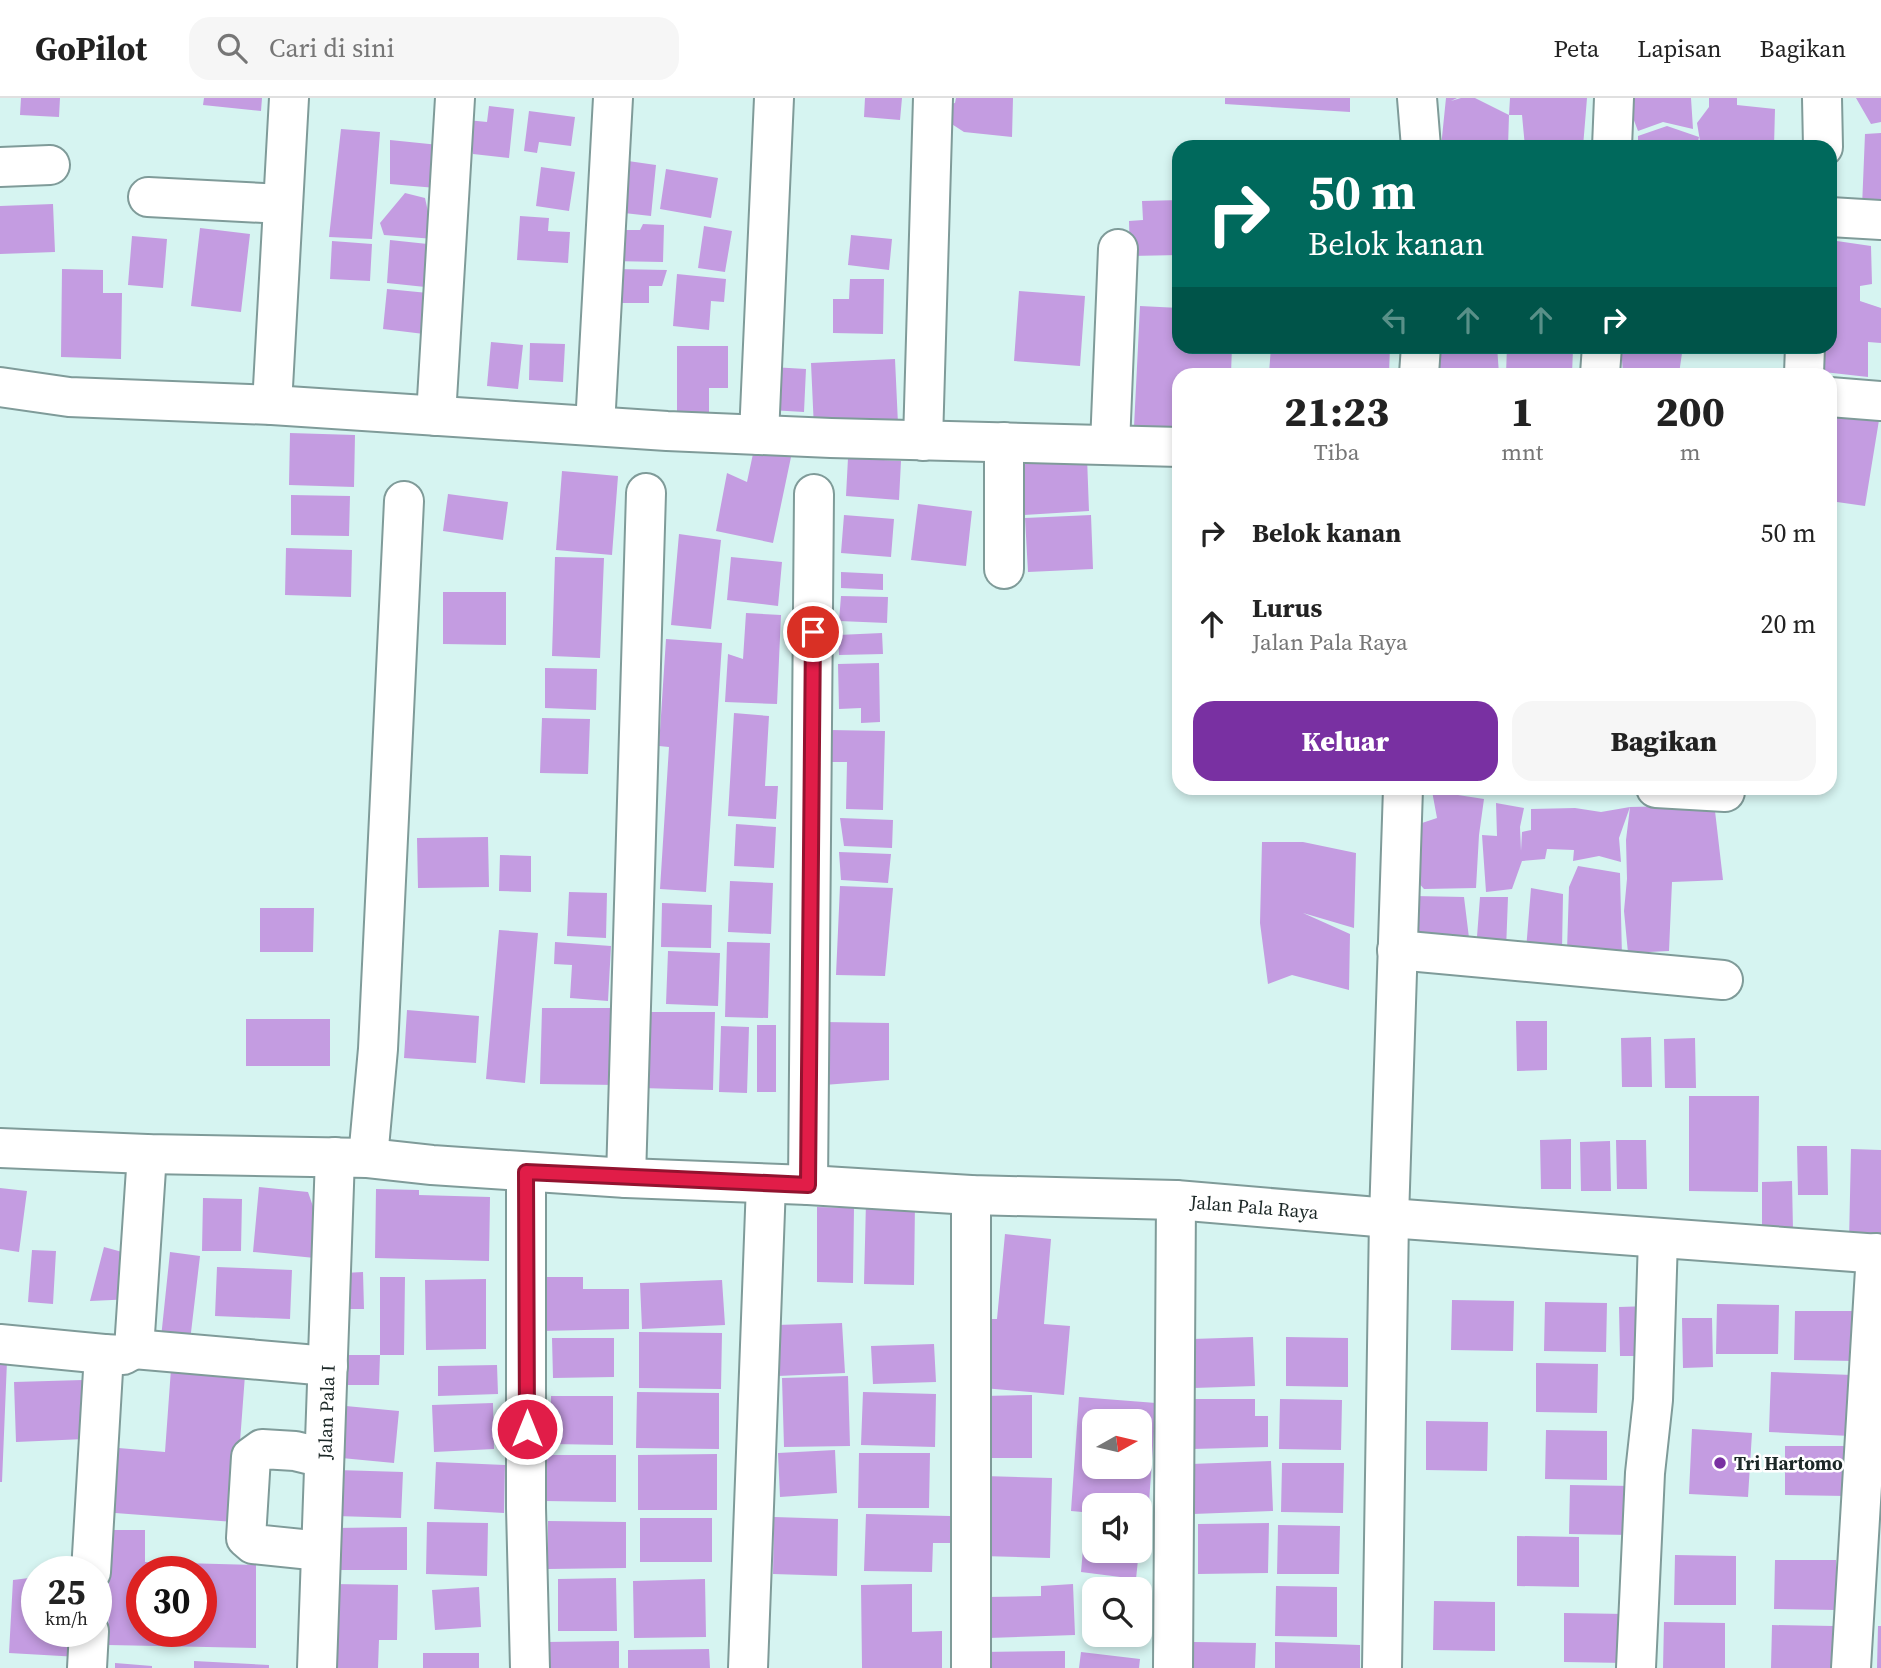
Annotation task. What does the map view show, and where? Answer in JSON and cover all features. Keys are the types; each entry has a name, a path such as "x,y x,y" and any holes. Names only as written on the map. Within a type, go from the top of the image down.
{"street":[{"path":"272,405 289,98"},
{"path":"436,416 455,98"},
{"path":"595,426 613,98"},
{"path":"759,435 774,98"},
{"path":"923,440 933,98"},
{"path":"1417,98 1420,140"},
{"path":"1612,140 1614,98"},
{"path":"1822,98 1823,140"},
{"path":"0,167 50,166"},
{"path":"148,197 283,204"},
{"path":"1837,217 1881,220"},
{"path":"1110,444 1118,249"},
{"path":"0,387 69,397 272,405 759,435 1172,447"},
{"path":"1837,398 1881,401"},
{"path":"1004,442 1004,569"},
{"path":"626,1178 646,493"},
{"path":"808,1185 814,494"},
{"name":"Jalan Pala I","path":"317,1668 328,1366 352,1157 378,1049 404,501"},
{"path":"1382,1668 1389,1218 1403,795"},
{"path":"1397,950 1723,980"},
{"name":"Jalan Pala Raya","path":"0,1148 147,1154 352,1157 626,1178 971,1195 1176,1200 1878,1253"},
{"path":"94,1556 147,1154"},
{"path":"526,1172 526,1508 530,1668"},
{"path":"748,1668 766,1184"},
{"path":"971,1195 971,1668"},
{"path":"1173,1668 1176,1200"},
{"path":"1636,1668 1644,1473 1653,1400 1658,1238"},
{"path":"1851,1668 1878,1253"},
{"path":"0,1344 328,1366"},
{"path":"321,1551 253,1544 246,1538 251,1457 262,1449 295,1451 324,1458"},
{"path":"87,1668 88,1647"}],"building":[{"path":"21,98 60,98 59,117 20,115"},
{"path":"204,98 262,98 261,111 203,105"},
{"path":"865,98 902,98 900,120 864,117"},
{"path":"956,98 1013,98 1012,137 964,132 944,119 944,105 955,103"},
{"path":"1225,98 1350,98 1350,112 1225,104"},
{"path":"1446,98 1457,98 1451,101 1475,98 1509,115 1508,140 1442,140"},
{"path":"1510,98 1587,98 1584,140 1524,140 1522,115 1509,115"},
{"path":"1633,98 1691,98 1693,129 1663,122 1638,131 1627,102"},
{"path":"1709,98 1737,98 1737,105 1775,109 1774,140 1700,140 1697,123 1709,107"},
{"path":"1856,98 1881,98 1881,122 1871,124"},
{"path":"489,106 514,109 509,158 473,154 467,120 487,122"},
{"path":"529,111 575,117 571,146 539,142 537,153 524,151"},
{"path":"1667,126 1699,137 1698,140 1638,140 1638,136"},
{"path":"341,129 380,132 372,239 329,237"},
{"path":"1881,133 1881,208 1862,207 1865,134"},
{"path":"390,140 439,145 436,188 390,184"},
{"path":"621,160 656,165 651,216 615,212"},
{"path":"541,167 575,172 569,211 536,206"},
{"path":"666,169 718,178 711,218 660,209"},
{"path":"405,193 425,198 434,239 384,235 380,223"},
{"path":"1172,200 1172,255 1130,256 1129,221 1143,220 1142,201"},
{"path":"53,204 55,252 0,254 0,206"},
{"path":"520,216 549,218 548,231 570,232 568,263 517,260"},
{"path":"643,224 664,225 663,262 611,261 612,230 640,230"},
{"path":"704,226 732,231 725,272 698,268"},
{"path":"200,228 250,234 241,312 191,306"},
{"path":"851,235 892,239 889,270 848,265"},
{"path":"132,236 167,239 163,288 128,285"},
{"path":"390,240 437,245 435,288 387,283"},
{"path":"332,241 372,244 370,281 330,279"},
{"path":"1837,241 1871,246 1872,284 1860,286 1860,301 1881,308 1881,343 1868,342 1868,377 1837,373 1837,368 1815,368 1816,354 1837,354"},
{"path":"62,269 103,270 103,293 122,293 121,359 61,357"},
{"path":"614,269 667,270 662,286 649,286 649,303 614,303"},
{"path":"677,274 726,279 724,302 711,301 709,330 673,326"},
{"path":"850,279 884,279 883,334 833,333 833,299 849,299"},
{"path":"387,289 428,293 424,334 383,329"},
{"path":"1019,291 1085,296 1080,366 1014,361"},
{"path":"1140,306 1172,308 1172,354 1232,354 1231,368 1172,368 1172,429 1134,427"},
{"path":"491,342 523,345 518,389 487,386"},
{"path":"530,343 565,344 563,382 529,380"},
{"path":"677,346 728,346 728,388 709,388 709,416 677,416"},
{"path":"1270,354 1390,354 1389,368 1269,368"},
{"path":"1438,354 1498,354 1499,368 1439,368"},
{"path":"1507,354 1573,354 1572,368 1506,368"},
{"path":"1622,354 1682,354 1680,368 1623,368"},
{"path":"895,359 898,424 814,429 811,363"},
{"path":"772,367 806,369 804,412 770,410"},
{"path":"1837,410 1880,414 1865,506 1837,502"},
{"path":"290,433 355,435 354,487 289,485"},
{"path":"754,449 791,457 773,543 716,531 727,473 747,482"},
{"path":"1087,457 1089,511 1024,515 1021,461"},
{"path":"848,458 901,461 899,500 846,496"},
{"path":"562,471 618,476 612,555 556,550"},
{"path":"448,494 508,502 503,540 443,531"},
{"path":"291,495 350,496 349,536 291,535"},
{"path":"918,504 972,511 966,566 911,560"},
{"path":"844,515 894,519 891,557 841,553"},
{"path":"1091,515 1093,569 1028,572 1025,518"},
{"path":"679,534 721,540 711,629 671,625"},
{"path":"286,548 352,550 351,597 285,595"},
{"path":"555,557 604,558 600,658 552,656"},
{"path":"731,557 782,562 778,606 727,600"},
{"path":"841,572 883,574 883,590 841,588"},
{"path":"443,592 506,592 506,645 443,644"},
{"path":"841,596 888,597 887,623 839,621"},
{"path":"746,613 781,615 777,704 725,702 728,654 743,659"},
{"path":"882,633 883,654 839,655 838,635"},
{"path":"666,639 722,643 706,892 660,889 669,747 659,746"},
{"path":"879,663 880,722 861,723 861,708 839,709 838,664"},
{"path":"545,668 597,669 596,710 545,708"},
{"path":"734,713 769,716 765,786 778,786 776,819 728,816"},
{"path":"542,718 590,719 588,774 540,773"},
{"path":"830,730 885,731 883,810 846,809 847,762 829,762"},
{"path":"1433,795 1484,799 1476,888 1424,889 1416,880 1421,868 1412,866 1416,825 1437,818"},
{"path":"1496,803 1524,808 1520,827 1521,851 1522,832 1531,830 1531,809 1575,808 1601,812 1630,807 1619,838 1621,862 1599,856 1573,861 1574,850 1547,849 1545,859 1522,861 1512,889 1486,892 1482,835 1497,836"},
{"path":"1674,806 1715,811 1723,880 1672,882 1669,951 1628,953 1624,911 1630,807"},
{"path":"840,818 893,820 892,848 844,846"},
{"path":"736,824 776,827 774,868 734,866"},
{"path":"488,837 489,887 418,888 417,838"},
{"path":"1262,842 1303,842 1356,853 1354,928 1303,913 1350,934 1349,990 1292,975 1268,984 1260,923"},
{"path":"839,852 891,854 888,883 841,880"},
{"path":"500,855 531,856 531,892 499,891"},
{"path":"1578,866 1620,873 1622,957 1567,951 1569,887"},
{"path":"730,881 773,883 771,934 728,932"},
{"path":"840,886 893,888 885,976 836,975"},
{"path":"1531,888 1563,894 1562,950 1526,950"},
{"path":"569,892 607,893 606,938 567,936"},
{"path":"1414,896 1464,897 1470,946 1413,932"},
{"path":"1480,897 1508,897 1506,950 1476,950"},
{"path":"662,903 712,905 711,948 661,947"},
{"path":"260,908 314,908 313,952 260,952"},
{"path":"499,930 538,933 525,1083 486,1079"},
{"path":"555,942 611,946 608,1001 570,998 572,965 554,964"},
{"path":"727,942 770,943 768,1018 725,1017"},
{"path":"668,951 720,953 718,1006 666,1004"},
{"path":"542,1008 619,1008 618,1085 540,1084"},
{"path":"407,1010 479,1016 476,1063 404,1058"},
{"path":"644,1012 715,1012 713,1090 641,1088"},
{"path":"246,1019 330,1019 330,1066 246,1066"},
{"path":"1516,1021 1547,1021 1547,1070 1517,1071"},
{"path":"824,1022 889,1023 889,1080 824,1085"},
{"path":"757,1025 776,1025 776,1092 757,1092"},
{"path":"721,1026 749,1027 747,1093 719,1092"},
{"path":"1651,1037 1652,1087 1622,1087 1621,1038"},
{"path":"1695,1038 1696,1088 1665,1088 1664,1039"},
{"path":"1689,1096 1759,1096 1758,1192 1689,1191"},
{"path":"1571,1139 1571,1189 1541,1189 1540,1140"},
{"path":"1616,1140 1646,1140 1647,1189 1617,1189"},
{"path":"1610,1141 1611,1191 1581,1191 1580,1142"},
{"path":"1797,1146 1827,1146 1828,1195 1798,1195"},
{"path":"1851,1149 1881,1150 1881,1243 1849,1242"},
{"path":"1792,1181 1793,1231 1762,1231 1762,1182"},
{"path":"259,1187 308,1192 318,1221 315,1258 253,1252"},
{"path":"0,1188 27,1191 19,1252 0,1249"},
{"path":"376,1189 419,1190 419,1195 490,1197 489,1261 375,1258"},
{"path":"203,1198 242,1199 241,1251 202,1251"},
{"path":"866,1201 915,1202 914,1285 864,1284"},
{"path":"817,1207 854,1208 853,1283 817,1282"},
{"path":"1005,1234 1051,1239 1044,1324 1070,1326 1064,1395 983,1388 989,1319 997,1319"},
{"path":"104,1247 133,1255 134,1299 90,1301"},
{"path":"32,1250 56,1251 53,1304 28,1302"},
{"path":"170,1252 200,1256 190,1341 161,1338"},
{"path":"217,1267 292,1270 290,1319 215,1316"},
{"path":"363,1272 364,1309 345,1309 344,1273"},
{"path":"380,1277 405,1277 404,1355 380,1355"},
{"path":"540,1277 583,1277 583,1289 629,1289 629,1329 540,1331"},
{"path":"486,1279 486,1349 426,1350 425,1280"},
{"path":"722,1280 725,1325 642,1329 640,1283"},
{"path":"1452,1300 1514,1301 1513,1351 1451,1350"},
{"path":"1545,1302 1607,1303 1606,1352 1544,1351"},
{"path":"1717,1304 1779,1305 1778,1354 1716,1354"},
{"path":"1650,1306 1650,1356 1620,1356 1619,1307"},
{"path":"1795,1311 1857,1311 1856,1361 1794,1360"},
{"path":"1682,1318 1712,1318 1713,1367 1683,1368"},
{"path":"842,1323 845,1373 778,1376 776,1325"},
{"path":"639,1332 722,1333 721,1389 639,1388"},
{"path":"1253,1337 1255,1386 1193,1388 1192,1339"},
{"path":"1286,1337 1348,1338 1348,1387 1286,1386"},
{"path":"552,1338 614,1338 614,1377 553,1378"},
{"path":"934,1344 936,1382 873,1384 871,1346"},
{"path":"343,1355 380,1355 379,1385 343,1385"},
{"path":"0,1361 7,1361 2,1482 0,1482"},
{"path":"1536,1363 1598,1364 1597,1413 1536,1412"},
{"path":"497,1365 498,1394 438,1396 438,1366"},
{"path":"171,1369 245,1375 234,1522 102,1512 107,1447 165,1452"},
{"path":"1771,1372 1852,1375 1850,1436 1769,1432"},
{"path":"848,1376 850,1446 784,1447 782,1378"},
{"path":"83,1380 85,1439 16,1442 14,1382"},
{"path":"637,1392 719,1393 719,1449 636,1448"},
{"path":"863,1392 936,1394 935,1447 861,1445"},
{"path":"1032,1395 1032,1458 985,1458 984,1396"},
{"path":"551,1396 613,1396 613,1445 550,1444"},
{"path":"1079,1397 1156,1403 1152,1460 1152,1409 1082,1409 1082,1479 1151,1479 1150,1493 1082,1493 1082,1512 1071,1511"},
{"path":"1192,1399 1255,1399 1255,1416 1268,1416 1268,1447 1192,1449"},
{"path":"1280,1399 1342,1400 1341,1450 1279,1449"},
{"path":"493,1403 494,1449 434,1452 432,1405"},
{"path":"335,1405 399,1411 394,1463 331,1457"},
{"path":"1426,1421 1488,1422 1487,1471 1426,1470"},
{"name":"Tri Hartomo","path":"1692,1429 1752,1433 1748,1497 1689,1494"},
{"path":"1546,1430 1607,1431 1607,1480 1545,1479"},
{"path":"1785,1446 1847,1446 1846,1496 1785,1495"},
{"path":"835,1450 837,1493 780,1497 778,1453"},
{"path":"859,1453 930,1453 929,1508 858,1508"},
{"path":"717,1454 717,1510 638,1510 638,1455"},
{"path":"544,1455 616,1455 616,1502 544,1501"},
{"path":"1271,1461 1273,1511 1193,1514 1191,1464"},
{"path":"436,1462 505,1465 504,1513 434,1509"},
{"path":"1282,1463 1344,1463 1343,1513 1281,1512"},
{"path":"337,1470 403,1472 401,1518 336,1516"},
{"path":"984,1476 1052,1478 1050,1558 982,1556"},
{"path":"1570,1485 1632,1486 1631,1535 1569,1534"},
{"path":"866,1514 950,1516 950,1543 933,1543 932,1572 864,1571"},
{"path":"774,1517 838,1519 837,1576 773,1574"},
{"path":"640,1518 712,1518 712,1562 640,1562"},
{"path":"548,1521 626,1522 626,1568 548,1569"},
{"path":"427,1522 488,1523 487,1576 426,1574"},
{"path":"1269,1523 1268,1573 1198,1574 1198,1524"},
{"path":"1278,1525 1340,1526 1339,1574 1277,1574"},
{"path":"407,1527 407,1570 334,1570 334,1528"},
{"path":"110,1530 145,1530 145,1556 126,1556 126,1645 112,1645"},
{"path":"1517,1536 1579,1537 1579,1587 1517,1586"},
{"path":"1675,1555 1736,1556 1736,1605 1674,1605"},
{"path":"1082,1560 1082,1563 1138,1563 1136,1577 1081,1572"},
{"path":"1775,1560 1836,1560 1836,1610 1774,1609"},
{"path":"217,1564 256,1565 256,1648 207,1647 217,1647"},
{"path":"616,1578 617,1631 558,1631 558,1579"},
{"path":"21,1579 21,1647 79,1647 79,1657 9,1653 13,1580"},
{"path":"705,1579 706,1637 634,1638 633,1581"},
{"path":"333,1584 398,1585 397,1640 379,1640 378,1668 333,1668"},
{"path":"912,1584 912,1632 942,1631 942,1668 862,1668 861,1585"},
{"path":"1073,1584 1075,1635 988,1638 986,1597 1041,1596 1041,1586"},
{"path":"1276,1586 1337,1587 1337,1637 1275,1636"},
{"path":"479,1587 481,1627 435,1630 432,1590"},
{"path":"1434,1601 1495,1602 1495,1651 1433,1650"},
{"path":"1564,1613 1626,1614 1626,1663 1564,1662"},
{"path":"1664,1622 1725,1623 1725,1668 1663,1668"},
{"path":"1772,1625 1833,1626 1833,1668 1771,1668"},
{"path":"1878,1626 1881,1626 1881,1668 1877,1668"},
{"path":"619,1641 619,1668 545,1668 545,1642"},
{"path":"1194,1642 1256,1643 1255,1668 1194,1668"},
{"path":"1275,1642 1360,1645 1360,1668 1275,1668"},
{"path":"709,1649 710,1668 628,1668 628,1650"},
{"path":"1065,1651 1065,1668 982,1668 981,1652"},
{"path":"1081,1652 1140,1659 1139,1668 1079,1668"},
{"path":"423,1653 479,1653 479,1668 423,1668"},
{"path":"194,1661 269,1665 269,1668 194,1668"},
{"path":"115,1663 152,1666 152,1668 115,1668"}],"place":[{"name":"Tri Hartomo","path":"1720,1463"}],"route":[{"path":"527,1429 526,1172 808,1185 813,632"}]}
